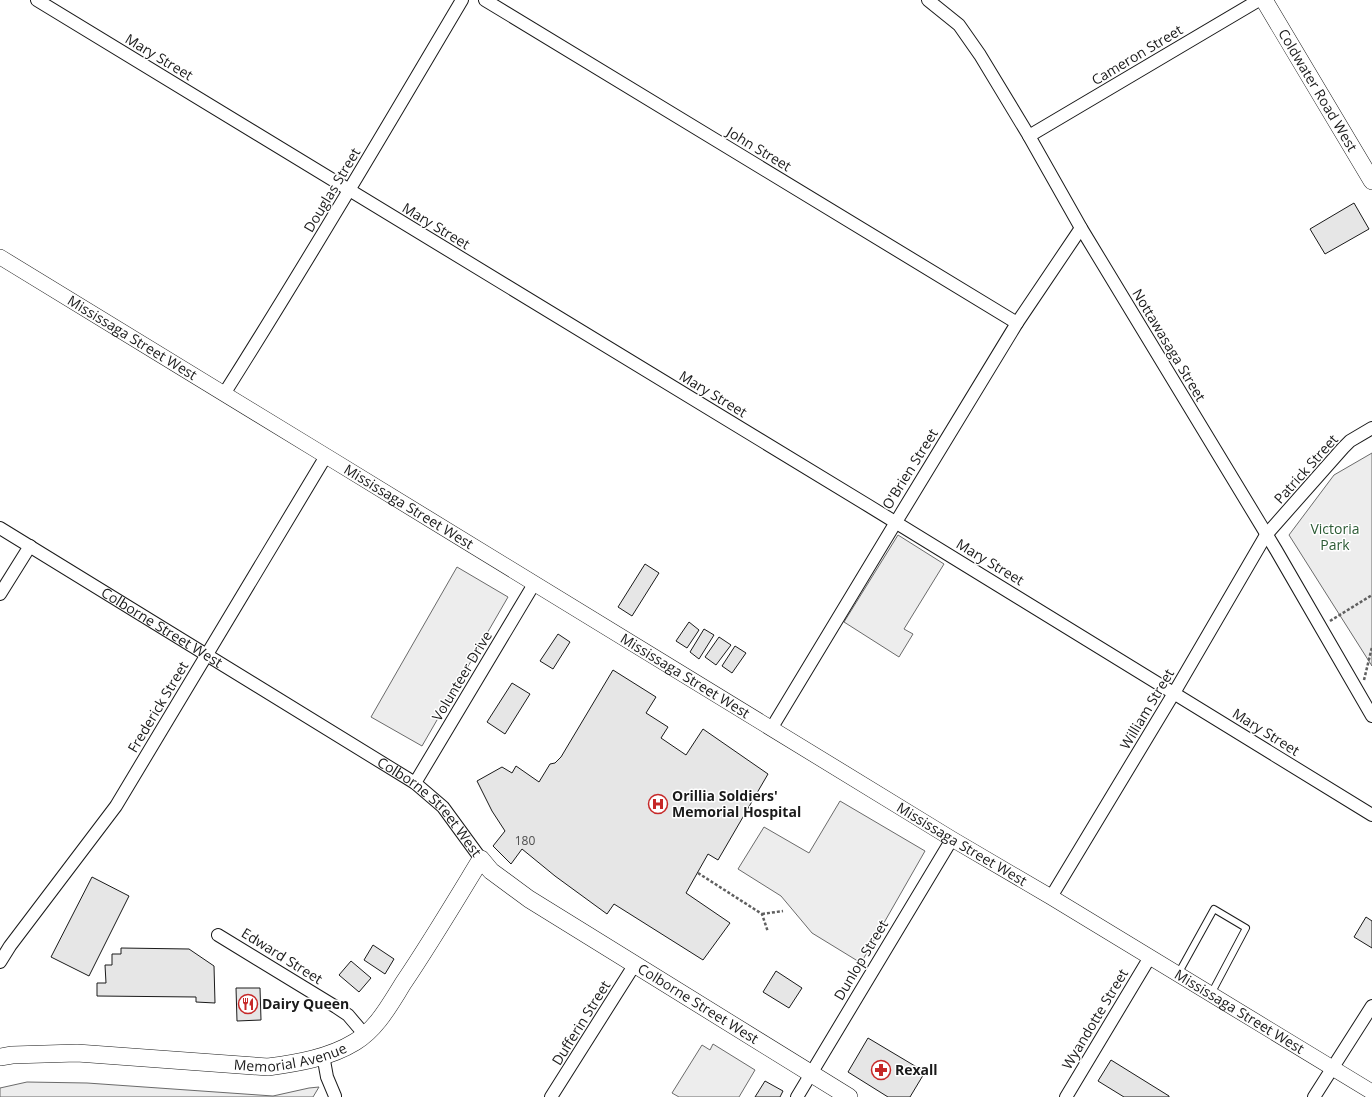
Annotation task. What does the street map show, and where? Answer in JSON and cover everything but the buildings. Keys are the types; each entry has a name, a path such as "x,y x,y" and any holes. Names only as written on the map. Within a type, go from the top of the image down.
{"main road":[{"name":"Coldwater Road West","path":"1264,0 1372,181"},
{"name":"Colborne Street West","path":"481,859 491,871 529,899 849,1097"},
{"name":"Memorial Avenue","path":"0,1057 12,1055 77,1053 268,1067 298,1062 342,1049 365,1035 379,1020 481,859"}],"street":[{"name":"Mary Street","path":"37,0 896,522 1372,815"},
{"name":"Douglas Street","path":"224,394 349,191 462,0"},
{"name":"John Street","path":"486,0 1018,323"},
{"name":"Nottawasaga Street","path":"928,0 959,25 969,38 1029,136 1081,228 1321,627 1372,716"},
{"name":"Cameron Street","path":"1029,136 1260,0"},
{"name":"O'Brien Street","path":"771,729 1018,323 1081,228"},
{"name":"Mississaga Street West","path":"0,258 771,729 1372,1092"},
{"name":"Patrick Street","path":"1266,535 1343,448 1350,441 1372,428"},
{"name":"Frederick Street","path":"0,962 5,943 116,806 326,456"},
{"name":"Colborne Street West","path":"0,528 415,783 443,807 481,859"},
{"name":"William Street","path":"1051,897 1174,693 1266,535"},
{"path":"0,594 30,546"},
{"name":"Volunteer Drive","path":"415,783 534,584"},
{"name":"Dunlop Street","path":"797,1097 952,839"},
{"name":"Edward Street","path":"218,935 348,1015 365,1035"},
{"name":"Wyandotte Street","path":"1066,1097 1150,957"},
{"name":"Dufferin Street","path":"552,1097 635,964"},
{"path":"1314,1097 1372,1006"},
{"path":"323,1055 327,1077 335,1097"}],"lane":[{"path":"1178,974 1214,909 1246,928 1211,994"}],"path":[{"path":"1321,627 1372,594"},
{"path":"1360,695 1372,647"},
{"path":"698,873 762,914 768,932"},
{"path":"762,914 783,911"}],"shaded area":[{"name":"Victoria Park","path":"1372,453 1372,666 1289,535 1334,475"},
{"path":"898,535 944,564 904,629 913,634 899,657 844,622"},
{"path":"457,567 508,597 422,746 371,717"},
{"path":"840,801 925,851 861,963 812,933 781,896 738,869 764,827 809,853"},
{"path":"713,1044 755,1070 739,1097 679,1097 672,1093 702,1045 710,1050"},
{"path":"27,1082 87,1083 273,1096 319,1087 313,1097 0,1097 0,1088"}],"place":[{"name":"Orillia Soldiers' Memorial Hospital","path":"658,804"},
{"name":"Dairy Queen","path":"248,1004"},
{"name":"Rexall","path":"881,1070"}]}
